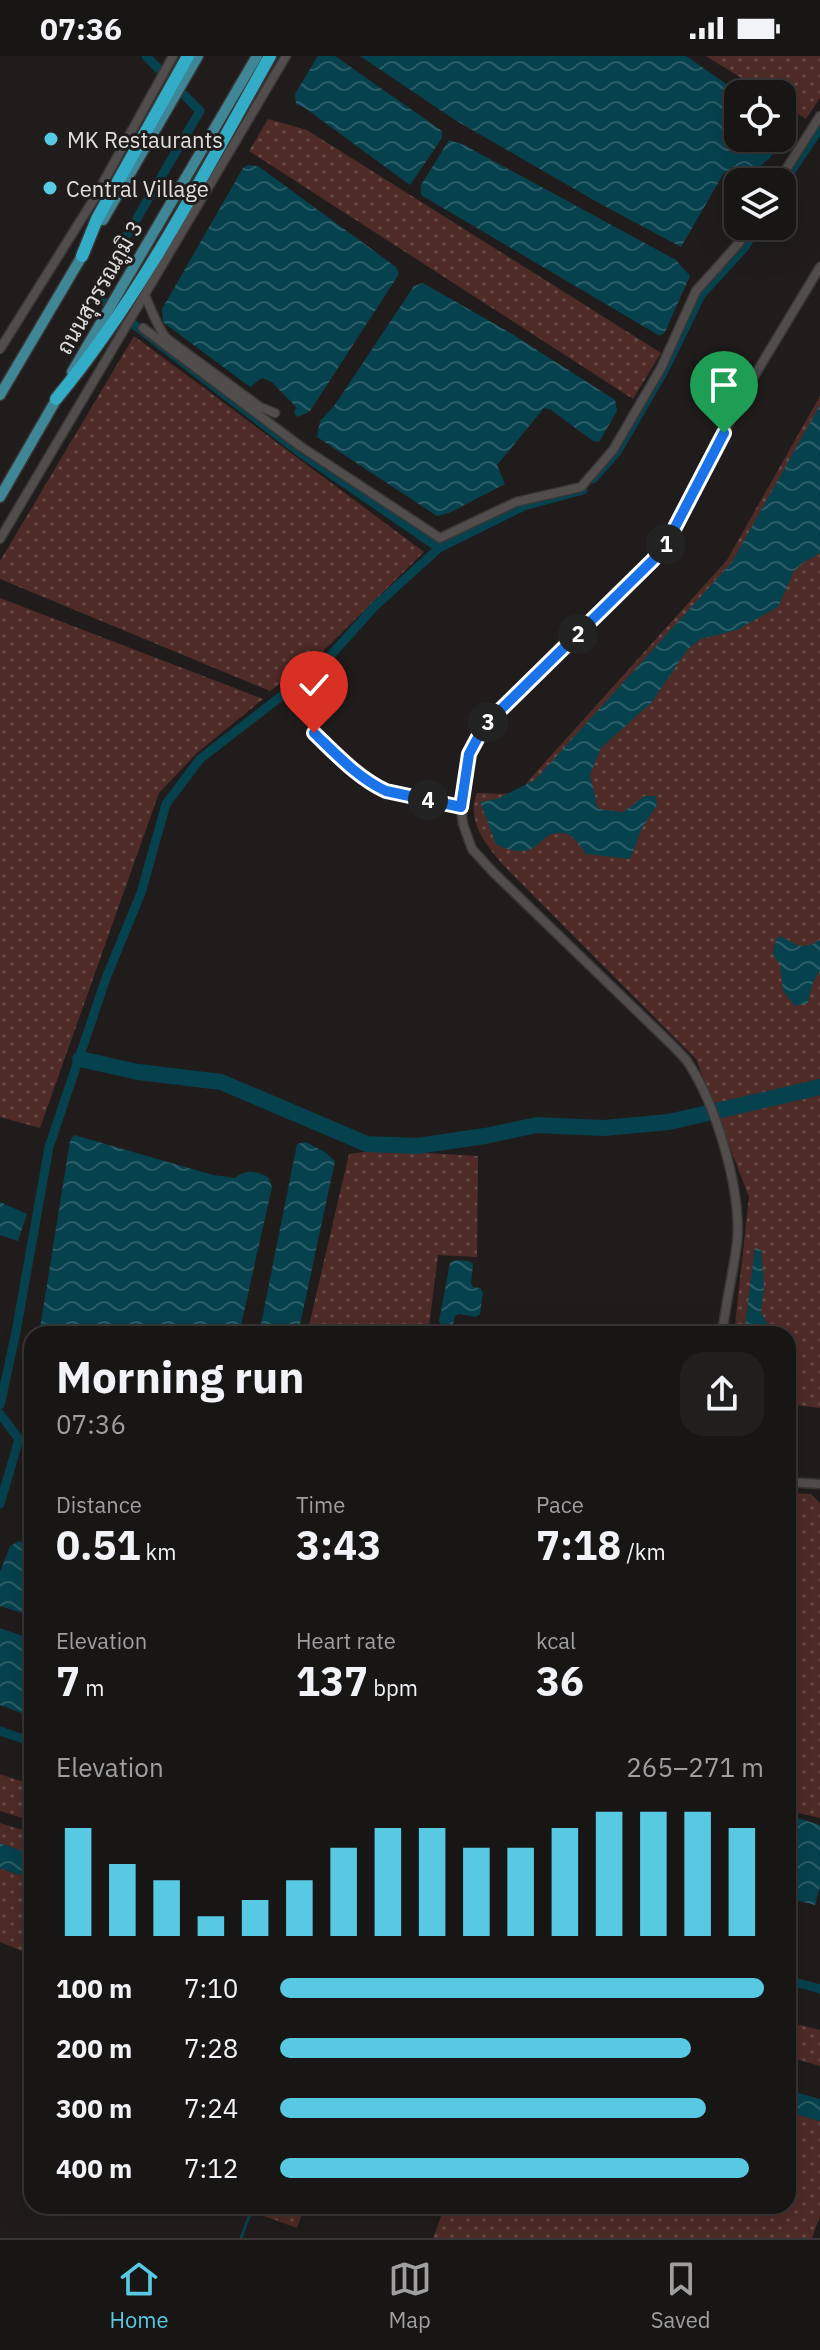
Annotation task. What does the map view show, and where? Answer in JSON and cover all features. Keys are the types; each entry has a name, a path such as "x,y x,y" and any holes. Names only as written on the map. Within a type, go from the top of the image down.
{"highway":[{"path":"82,256 97,219 178,65 188,56"},
{"path":"56,399 113,323 173,227 270,56"}],"main road":[{"path":"178,65 198,56"},
{"name":"ถนนสุวรรณภูมิ 3","path":"127,300 257,56"},
{"name":"ถนนสุวรรณภูมิ 3","path":"0,395 82,256"},
{"path":"0,497 56,399"}],"street":[{"path":"127,300 145,296 286,56"},
{"path":"0,349 164,94"},
{"path":"787,168 820,116"},
{"path":"143,328 300,446 440,538 516,502 581,487 613,450 653,381 696,291 741,240"},
{"path":"723,1326 737,1241 737,1210 733,1181 707,1102 686,1061 670,1043 472,849 461,807 469,754 484,726 664,547 750,383 820,267"},
{"path":"145,296 166,338 260,407 275,413"},
{"path":"0,539 113,323"},
{"path":"314,733 376,786 386,791 461,807"},
{"path":"796,1482 820,1484"}],"shaded area":[{"path":"706,56 820,56 820,98 806,119 796,113 796,80 745,80"},
{"path":"268,119 307,130 661,353 633,399 249,151"},
{"path":"134,336 424,552 317,657 270,691 0,579 0,561"},
{"path":"820,396 820,1408 796,1405 796,1326 735,1326 749,1197 696,1059 501,862 481,834 474,814 477,793 506,794 524,786 727,560"},
{"path":"0,598 263,699 197,753 159,793 40,1128 0,1117"},
{"path":"378,1150 478,1156 477,1257 438,1255 429,1326 309,1326 349,1154"},
{"path":"796,1493 811,1494 820,1503 820,1818 796,1812"},
{"path":"0,1774 24,1782 24,1818 0,1811"},
{"path":"0,1823 24,1830 24,1852 0,1843"},
{"path":"0,1868 24,1876 24,1952 0,1942"},
{"path":"796,2024 820,2030 820,2066 796,2059"},
{"path":"796,2114 820,2121 820,2216 812,2238 433,2238 442,2214 796,2214"},
{"path":"260,2214 302,2214 297,2228"}],"water":[{"path":"318,56 335,56 442,131 442,138 410,185 296,104 295,94"},
{"path":"360,56 686,56 724,82 724,152 774,152 758,168 724,168 681,247 455,120"},
{"path":"449,140 464,145 676,260 690,276 665,332 660,336 421,195 421,185"},
{"path":"258,166 396,267 399,274 310,411 298,417 294,413 296,407 272,382 262,378 250,387 163,322 162,309 243,168"},
{"path":"423,283 512,334 615,400 617,411 599,442 544,408 497,465 505,484 437,516 317,437 320,421 334,406 414,286"},
{"path":"820,405 820,553 794,571 778,607 737,630 701,639 687,650 652,702 601,748 590,775 598,809 623,812 645,796 656,796 657,805 642,828 630,859 586,854 576,840 562,833 550,835 524,851 496,844 480,802 497,799 535,780 732,562"},
{"path":"780,936 804,946 820,940 820,970 808,1003 795,1006 783,991 780,963 773,952"},
{"path":"74,1135 213,1175 235,1178 251,1172 268,1177 272,1187 241,1326 40,1326 70,1141"},
{"path":"306,1142 335,1161 300,1326 261,1326 297,1144"},
{"path":"0,1202 27,1214 18,1241 0,1235"},
{"path":"755,1248 761,1250 764,1285 761,1313 770,1326 745,1326"},
{"path":"455,1260 473,1264 471,1283 483,1292 480,1314 476,1317 459,1314 450,1326 439,1321 450,1263"},
{"path":"19,1541 24,1543 24,1614 0,1606 0,1572 10,1546"},
{"path":"0,1628 24,1636 24,1714 0,1705"},
{"path":"796,1818 820,1825 820,1886 815,1905 796,1900"},
{"path":"0,1843 24,1852 24,1876 0,1868"},
{"path":"796,2092 820,2099 820,2121 796,2114"}],"waterway":[{"path":"146,56 200,111 93,293 298,451 439,548"},
{"path":"793,168 820,128"},
{"path":"593,479 617,452 664,371 701,295 749,240"},
{"path":"0,1405 49,1147 106,978 141,893 166,804 200,759 324,663 374,607 439,548 524,506 583,490"},
{"path":"80,1059 138,1072 221,1082 367,1144 417,1146 537,1125 604,1128 669,1122 820,1087"},
{"path":"0,1414 19,1439 0,1504"},
{"path":"0,1731 24,1739"},
{"path":"796,1982 820,1989"},
{"path":"241,2238 250,2214"}],"place":[{"name":"MK Restaurants","path":"51,139"},
{"name":"Central Village","path":"50,188"}],"route":[{"path":"314,733 376,786 386,791 461,807 469,754 484,726 664,547 724,433"}]}
